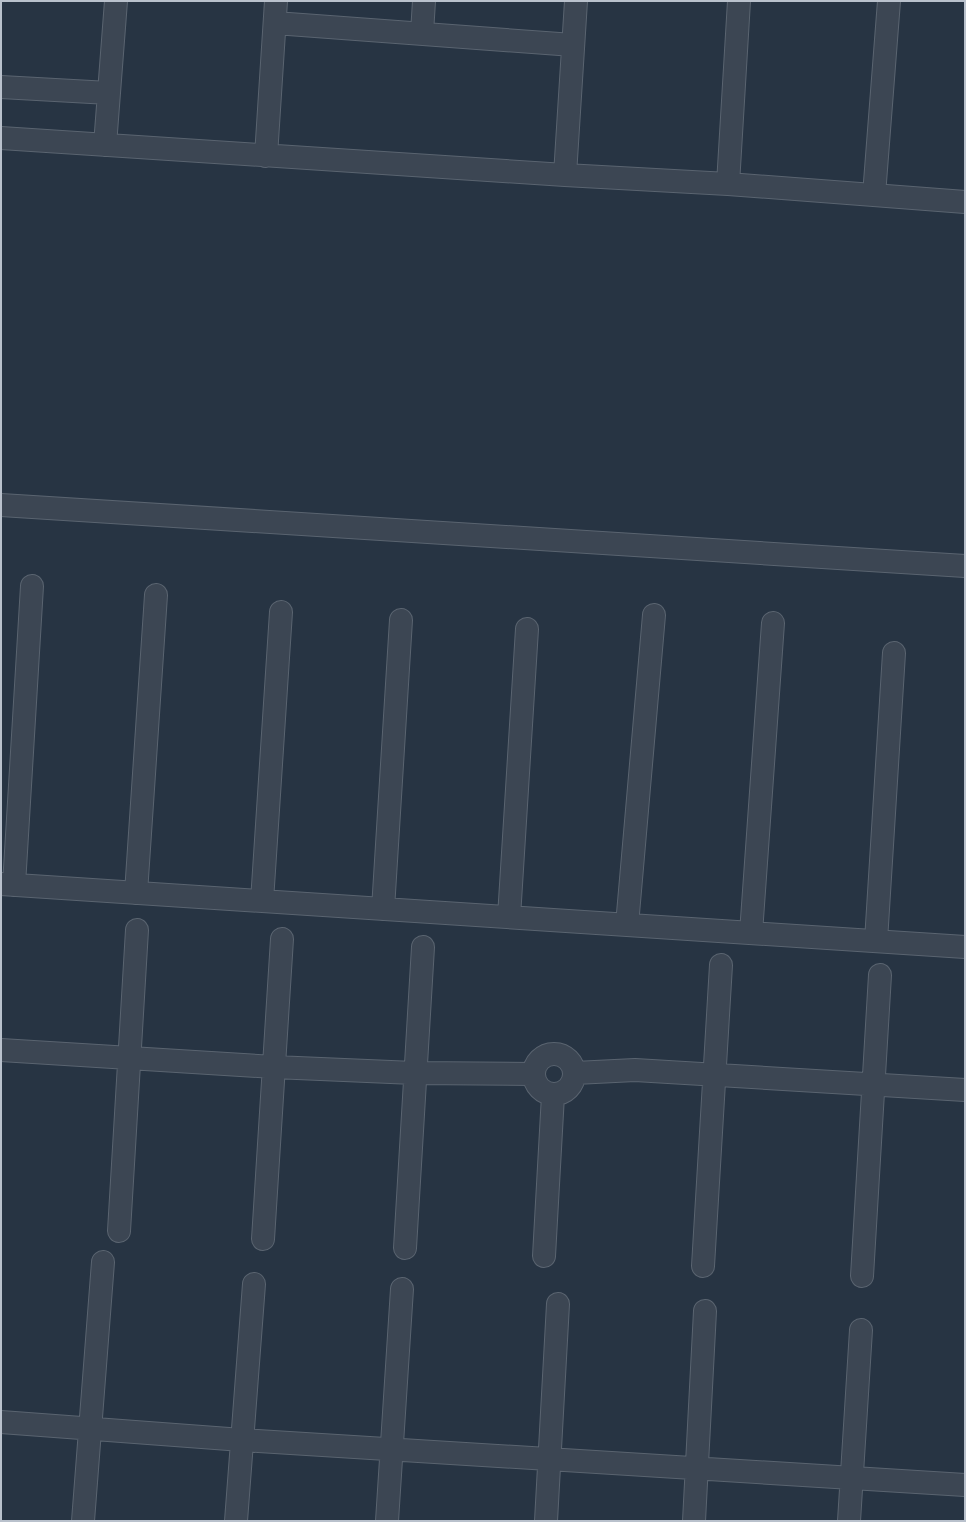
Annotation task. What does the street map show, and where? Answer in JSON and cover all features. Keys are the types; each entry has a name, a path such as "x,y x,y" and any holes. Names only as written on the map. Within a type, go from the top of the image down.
{"street":[{"path":"105,145 116,1"},
{"path":"266,156 276,1"},
{"path":"422,33 424,1"},
{"path":"565,175 576,1"},
{"path":"728,184 739,1"},
{"path":"874,195 889,1"},
{"path":"275,23 573,45"},
{"path":"1,88 109,93"},
{"path":"1,138 565,175 728,184 965,202"},
{"path":"1,505 965,566"},
{"path":"32,586 7,884 965,947"},
{"path":"136,893 156,595"},
{"path":"262,901 281,612"},
{"path":"627,925 654,615"},
{"path":"382,909 401,620"},
{"path":"751,933 773,622"},
{"path":"509,917 527,629"},
{"path":"876,941 894,653"},
{"path":"119,1231 137,930"},
{"path":"263,1239 282,939"},
{"path":"404,1248 423,947"},
{"path":"703,1266 721,965"},
{"path":"862,1276 880,975"},
{"path":"1,1050 274,1067 414,1073 534,1074"},
{"path":"554,1054 564,1056 572,1063 575,1073 572,1084 565,1093 553,1095 543,1092 536,1084 534,1074 536,1064 544,1056 554,1054"},
{"path":"575,1073 635,1070 965,1090"},
{"path":"544,1256 553,1095"},
{"path":"83,1521 103,1262"},
{"path":"236,1521 254,1284"},
{"path":"387,1521 402,1289"},
{"path":"546,1521 558,1304"},
{"path":"694,1521 706,1311"},
{"path":"849,1521 860,1330"},
{"path":"1,1422 242,1440 965,1485"}]}
